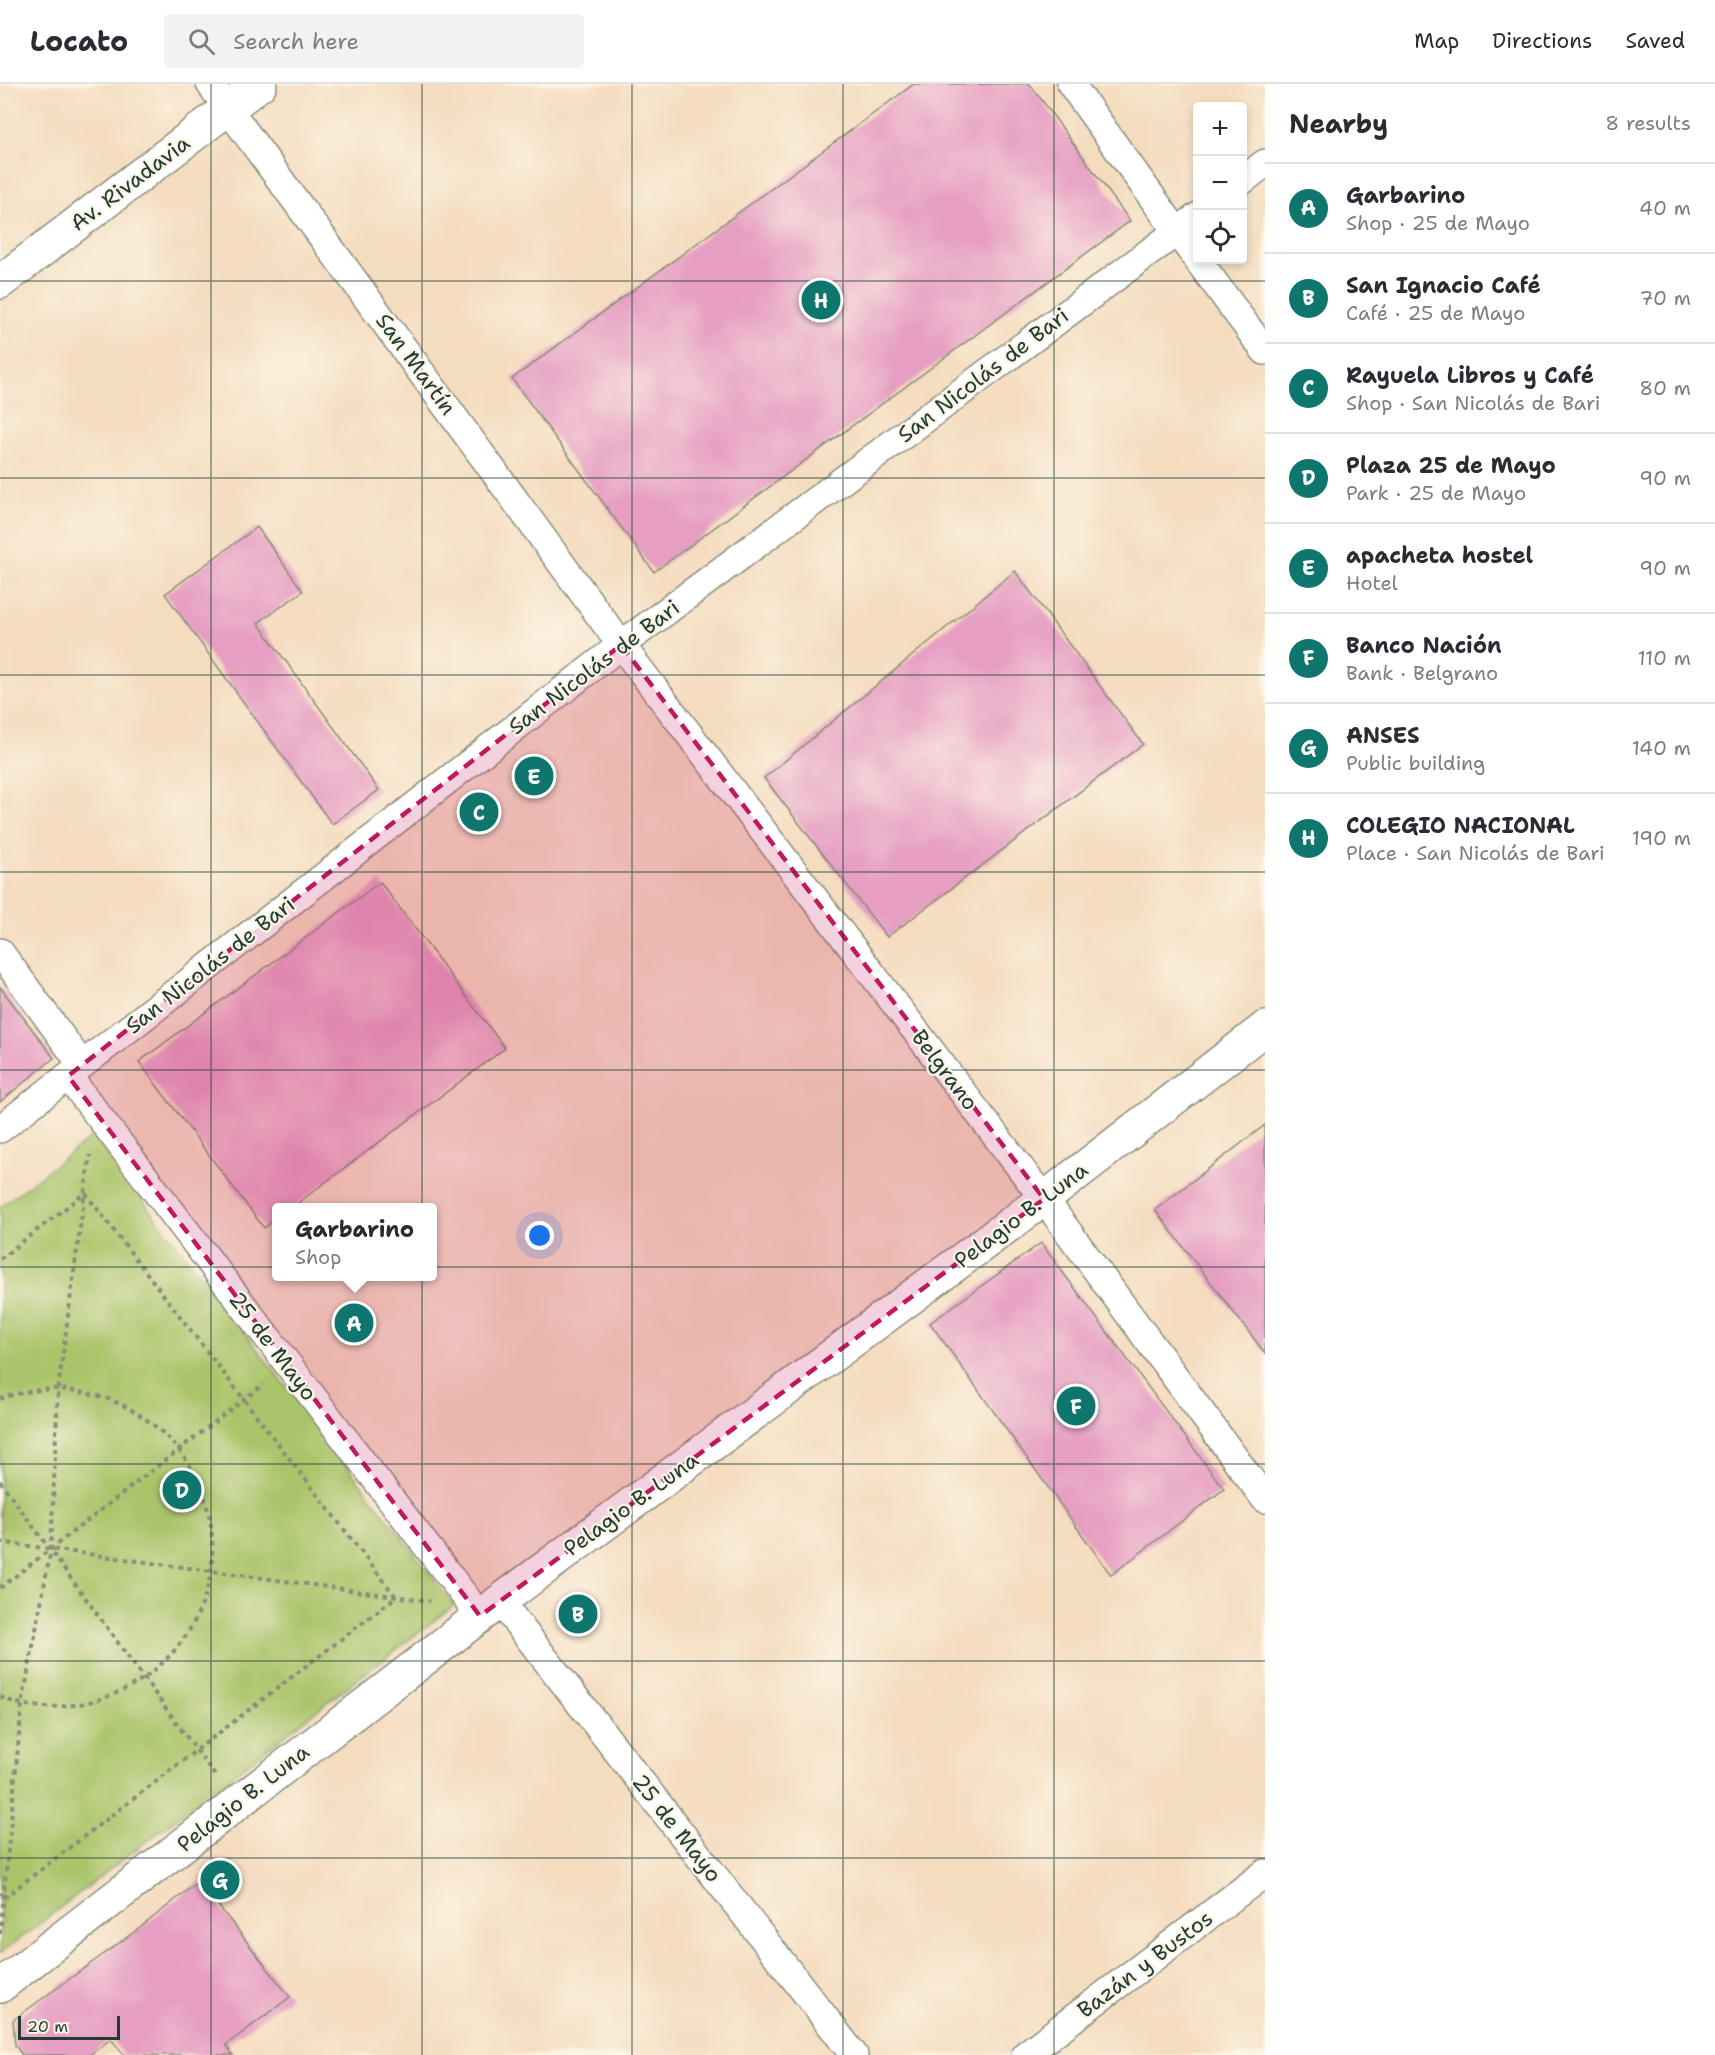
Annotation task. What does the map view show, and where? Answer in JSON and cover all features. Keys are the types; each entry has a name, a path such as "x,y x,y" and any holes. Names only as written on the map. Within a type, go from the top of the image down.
{"street":[{"name":"Av. Rivadavia","path":"0,282 219,96 260,84"},
{"path":"1071,84 1187,224 1265,351"},
{"name":"San Martín","path":"219,96 621,645"},
{"path":"1247,177 1265,164"},
{"name":"San Nicolás de Bari","path":"0,1129 621,645 1187,224"},
{"name":"Belgrano","path":"621,645 1044,1199 1265,1499"},
{"name":"25 de Mayo","path":"0,952 75,1070 288,1365 490,1608 854,2055"},
{"name":"Pelagio B. Luna","path":"0,1986 490,1608 1044,1199 1265,1028"},
{"name":"Bazán y Bustos","path":"1025,2055 1265,1873"}],"path":[{"path":"0,1934 22,1705 51,1549 58,1389 91,1148"},
{"path":"0,1259 85,1193"},
{"path":"85,1193 396,1597"},
{"path":"0,1588 288,1365"},
{"path":"0,1399 58,1389 104,1396 146,1417 180,1449 202,1487 213,1528 212,1572 200,1613 177,1650 145,1679 106,1698 65,1707 22,1705 0,1697"},
{"path":"0,1481 236,1804"},
{"path":"0,1542 431,1602"},
{"path":"4,1898 396,1597"},
{"path":"0,1893 4,1898"}],"highlighted area":[{"path":"621,645 1044,1199 480,1616 68,1076"}],"green space":[{"path":"93,1136 454,1605 0,1954 0,1207"}],"building":[{"path":"914,84 1030,84 1130,221 654,572 512,379"},
{"path":"257,527 303,591 258,623 379,790 332,824 165,594"},
{"path":"1015,571 1143,744 887,937 764,778"},
{"path":"380,882 505,1048 298,1203 272,1203 272,1222 264,1228 139,1062"},
{"path":"0,987 54,1058 0,1102"},
{"path":"1265,1125 1265,1353 1155,1210"},
{"path":"1041,1243 1224,1489 1111,1575 930,1323"},
{"path":"199,1881 290,1997 226,2045 233,2055 124,2055 111,2039 89,2055 22,2055 15,2045 13,2020 141,1927"}],"place":[{"name":"COLEGIO NACIONAL","path":"821,300"},
{"name":"apacheta hostel","path":"534,776"},
{"name":"Rayuela Libros y Café","path":"479,812"},
{"name":"Garbarino","path":"354,1323"},
{"name":"Banco Nación","path":"1076,1406"},
{"name":"Plaza 25 de Mayo","path":"182,1490"},
{"name":"San Ignacio Café","path":"578,1614"},
{"name":"ANSES","path":"220,1880"}]}
